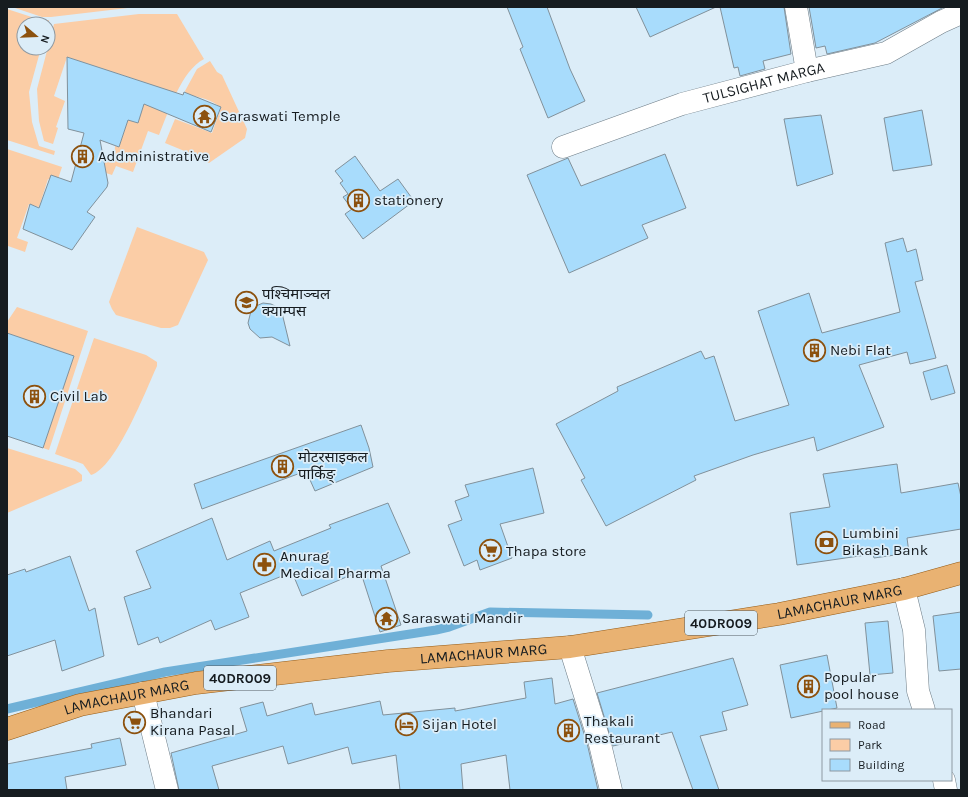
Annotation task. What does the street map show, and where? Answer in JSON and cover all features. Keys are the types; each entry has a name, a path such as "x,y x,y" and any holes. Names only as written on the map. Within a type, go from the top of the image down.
{"main road":[{"name":"LAMACHAUR MARG","path":"7,729 80,705 196,683 388,661 570,647 779,614 904,589 961,573"}],"street":[{"path":"796,7 807,71"},
{"name":"TULSIGHAT MARGA","path":"564,147 682,104 807,71 886,53 941,22 961,13"},
{"path":"904,589 914,630 918,690 924,709"},
{"path":"570,647 599,740 611,790"},
{"path":"143,692 167,790"}],"green space":[{"path":"12,7 136,7 56,16 39,16"},
{"path":"7,9 29,16 16,16 16,56 39,56 29,92 32,122 39,146 55,151 54,155 7,140"},
{"path":"139,14 177,14 204,59 196,65 182,82 159,135 148,131 133,172 116,166 112,175 91,168 95,155 114,160 115,146 119,147 128,120 138,123 150,84 67,57 54,96 65,101 56,127 58,128 53,144 44,141 39,121 37,89 46,56 56,56 56,24"},
{"path":"210,61 217,72 222,75 247,129 245,138 209,163 199,157 165,143 175,119 212,133 221,108 209,100 186,94 185,91 197,69"},
{"path":"7,149 62,167 57,182 48,179 39,207 29,204 17,238 28,242 25,252 8,246 7,248"},
{"path":"137,227 204,252 208,260 178,325 170,328 161,328 116,315 109,302"},
{"path":"17,307 88,331 49,450 43,448 74,356 7,333 7,322"},
{"path":"94,338 146,355 157,362 157,366 138,409 120,444 101,469 91,475 83,464 55,454"},
{"path":"7,448 75,469 82,475 82,481 7,513"}],"building":[{"path":"507,7 547,7 570,69 585,101 548,118 520,49 523,47"},
{"path":"636,7 716,7 650,37"},
{"path":"720,7 784,7 791,54 763,61 765,69 740,76 738,67 734,68"},
{"path":"809,7 944,7 875,43 827,54 825,46 816,48"},
{"name":"Addministrative","path":"67,57 183,95 184,92 221,107 211,132 144,104 138,123 128,120 119,147 100,140 108,183 107,187 87,212 95,217 72,250 23,229 30,204 39,208 51,175 71,182 84,133 68,129"},
{"path":"922,110 932,165 893,171 884,118"},
{"path":"821,115 833,174 797,186 784,119"},
{"path":"665,154 686,208 642,225 648,238 569,273 527,175 568,158 581,186"},
{"path":"355,156 380,191 398,179 414,201 363,239 345,214 352,209 343,197 348,194 340,183 343,181 335,171"},
{"path":"903,238 907,252 916,249 923,280 915,282 936,358 910,364 907,352 859,365 884,427 817,451 814,437 753,455 694,476 696,480 606,526 581,480 585,478 556,424 618,391 617,387 701,351 705,359 714,356 735,421 789,405 758,311 809,293 822,333 900,312 885,243"},
{"path":"263,303 271,304 277,307 282,313 290,346 272,337 260,338 250,329 248,323 251,311 256,306"},
{"name":"Civil Lab","path":"7,333 74,356 43,448 7,436"},
{"path":"947,365 955,393 931,400 923,372"},
{"name":"मोटरसाइकल पार्किङ्","path":"361,425 369,448 373,467 315,491 306,471 202,509 194,484"},
{"path":"897,464 901,493 958,483 961,497 961,529 907,538 909,553 874,558 873,554 797,565 790,513 830,507 823,474"},
{"path":"533,468 544,513 500,524 512,558 480,570 477,560 464,566 448,525 462,520 455,501 469,496 465,485"},
{"path":"388,503 410,553 381,566 401,625 380,632 361,573 352,577 351,575 302,596 292,572 240,593 249,617 215,630 211,620 160,643 158,637 138,645 124,597 151,588 136,551 212,518 227,560 270,541 274,551 331,528 329,525"},
{"path":"70,556 89,611 95,608 104,656 62,671 55,640 7,656 7,575 25,569 26,572"},
{"path":"961,612 961,669 939,671 933,616"},
{"path":"888,621 893,673 870,675 865,623"},
{"name":"Popular pool house","path":"827,655 837,708 822,709 822,711 791,718 780,665"},
{"path":"733,658 748,705 722,712 727,730 700,736 719,790 693,790 672,732 613,746 597,693"},
{"path":"552,678 555,704 573,699 587,743 598,790 510,790 506,755 461,764 463,790 400,790 396,755 352,764 348,747 288,764 283,746 212,766 219,790 179,790 171,753 247,731 240,708 263,702 267,716 312,703 315,715 380,701 383,715 455,708 455,711 526,698 524,682"},
{"path":"120,738 126,765 65,777 67,790 7,790 7,764 92,748 91,744"}],"waterway":[{"path":"7,709 165,672 436,630 449,627 490,612 648,615"}],"place":[{"name":"Saraswati Temple","path":"205,116"},
{"name":"Addministrative","path":"83,156"},
{"name":"stationery","path":"358,200"},
{"name":"पश्‍चिमाञ्‍चल क्याम्पस","path":"246,303"},
{"name":"Nebi Flat","path":"815,350"},
{"name":"Civil Lab","path":"34,396"},
{"name":"मोटरसाइकल पार्किङ्","path":"282,466"},
{"name":"Lumbini Bikash Bank","path":"827,542"},
{"name":"Thapa store","path":"491,551"},
{"name":"Anurag Medical Pharma","path":"264,565"},
{"name":"Saraswati Mandir","path":"386,618"},
{"name":"Popular pool house","path":"809,686"},
{"name":"Bhandari Kirana Pasal","path":"134,722"},
{"name":"Sijan Hotel","path":"407,724"},
{"name":"Thakali Restaurant","path":"569,730"}]}
